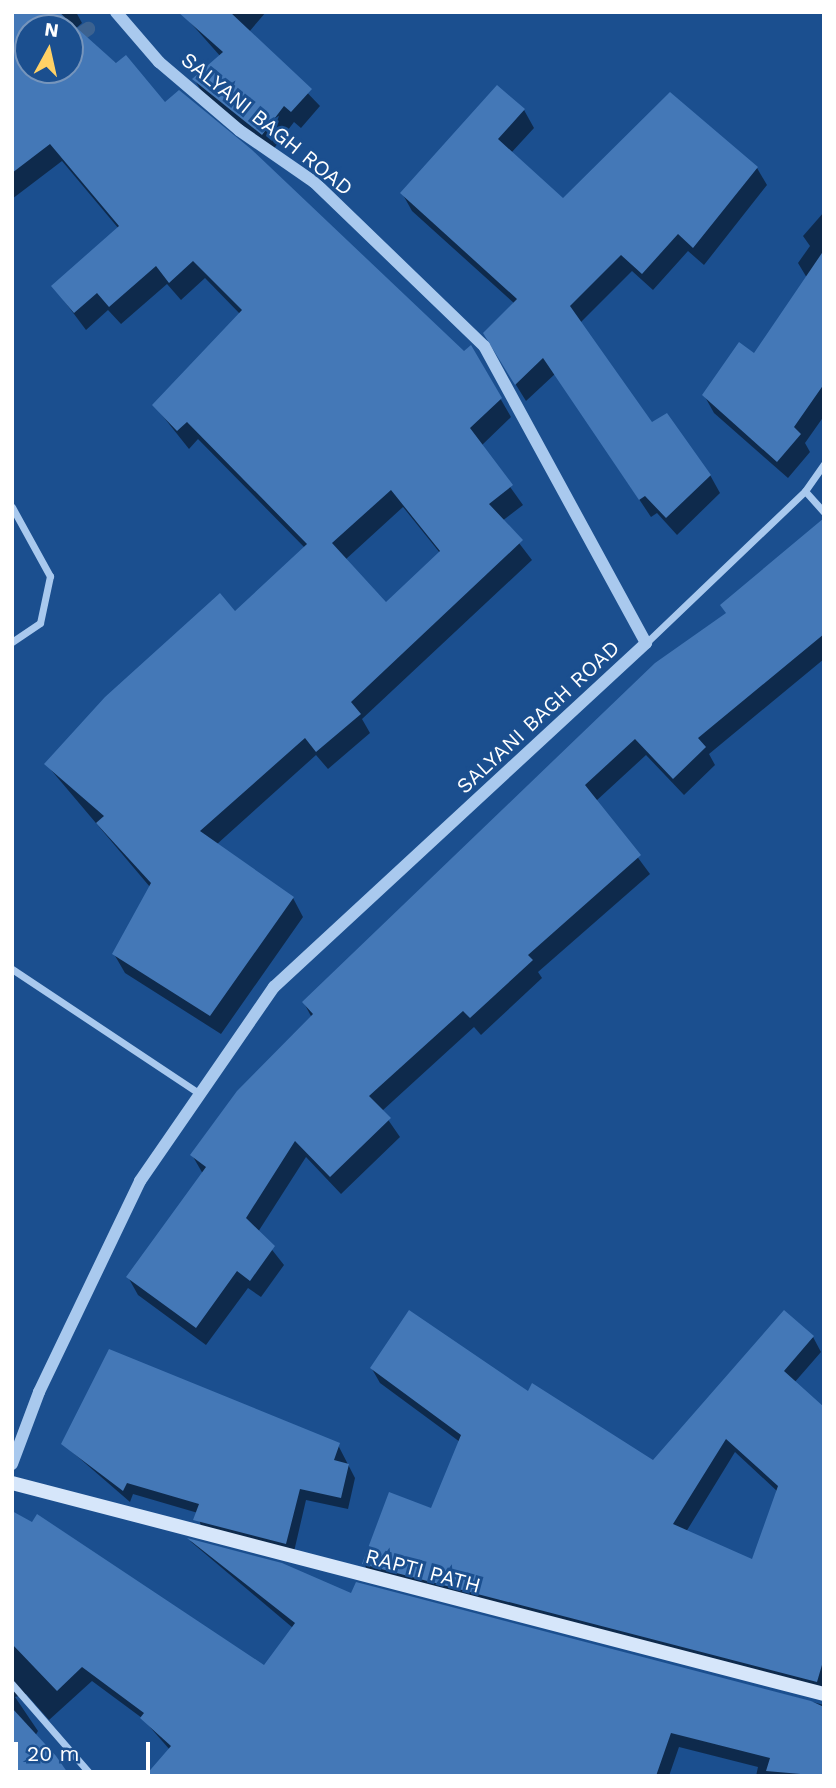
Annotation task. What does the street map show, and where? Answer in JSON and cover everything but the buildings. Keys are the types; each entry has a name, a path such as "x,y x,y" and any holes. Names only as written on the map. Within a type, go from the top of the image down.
{"main road":[{"name":"RAPTI PATH","path":"12,1483 824,1694"}],"street":[{"name":"SALYANI BAGH ROAD","path":"12,1464 114,1230 200,1094 274,987 646,643 484,346 313,182 239,130 159,62 116,12"},
{"path":"646,643 805,491 824,464"},
{"path":"805,491 824,512"},
{"path":"12,507 50,576 40,623 12,642"},
{"path":"12,969 200,1094"},
{"path":"12,1684 92,1776"}],"waterway":[{"path":"84,32 88,29"}]}
